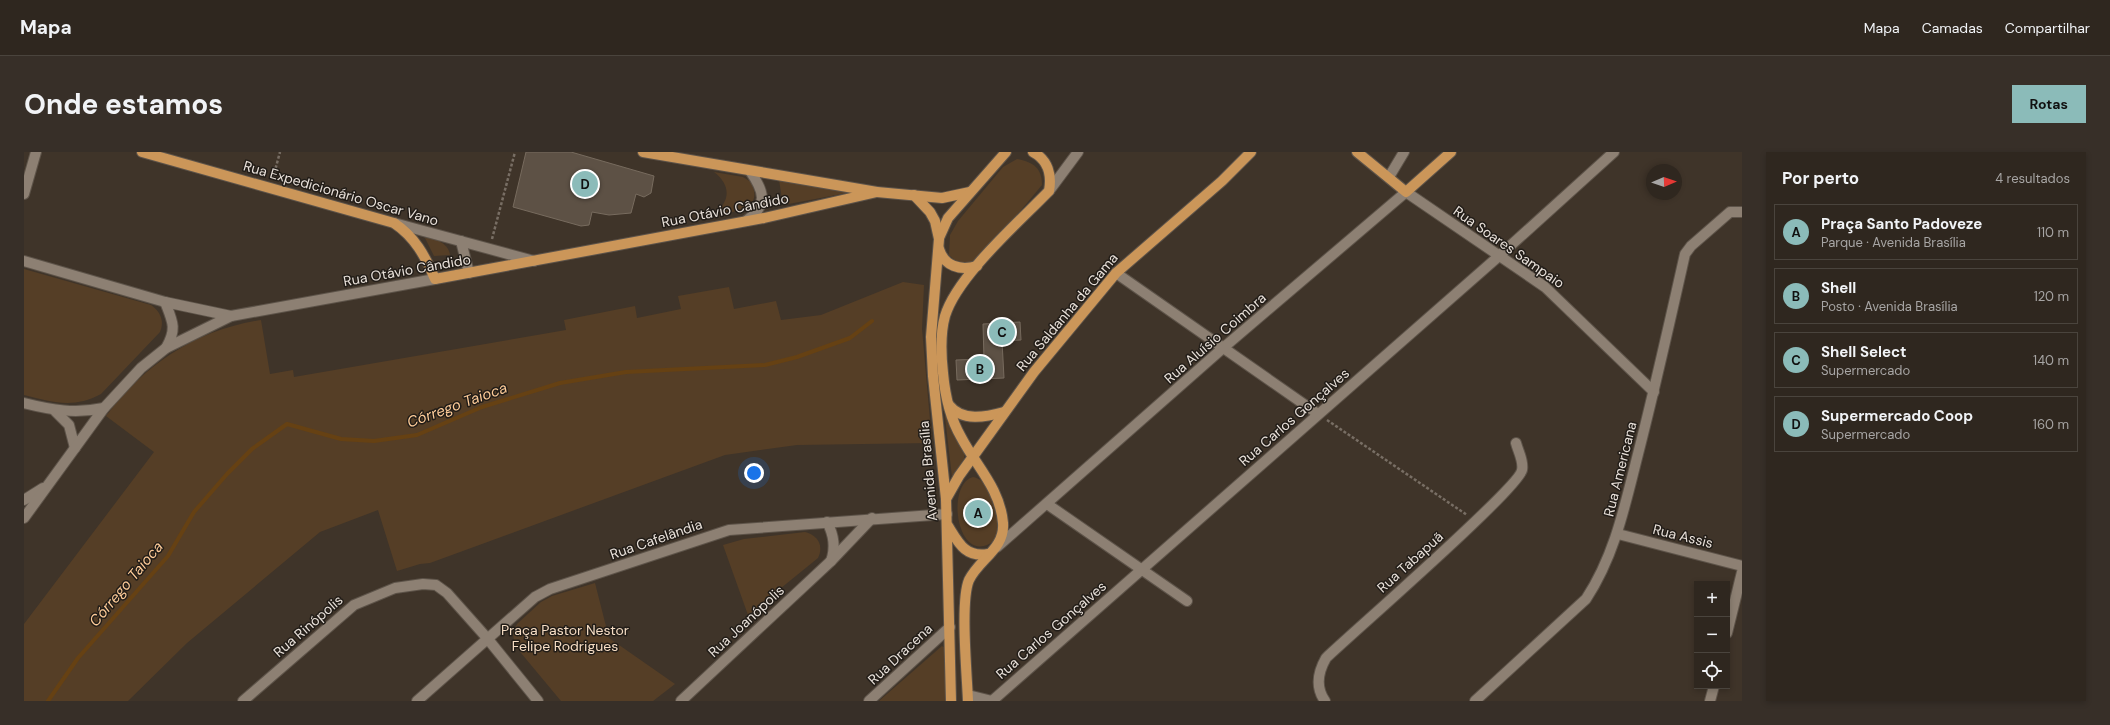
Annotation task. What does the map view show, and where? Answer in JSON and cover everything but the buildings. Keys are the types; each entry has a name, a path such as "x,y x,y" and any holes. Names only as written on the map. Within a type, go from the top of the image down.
{"main road":[{"name":"Rua Expedicionário Oscar Vano","path":"142,152 394,223"},
{"path":"643,152 876,192 942,198 970,192"},
{"path":"939,244 945,222 1005,152"},
{"path":"1033,152 1042,158 1047,166 1050,175 1049,191"},
{"name":"Rua Saldanha da Gama","path":"946,499 953,485 1004,412 1039,366 1116,273 1222,181 1251,152"},
{"name":"Rua Soares Sampaio","path":"1357,152 1406,192"},
{"name":"Rua Aluísio Coimbra","path":"1406,192 1451,152"},
{"name":"Avenida Brasília","path":"997,547 1003,529 1000,507 990,481 960,437 948,404 942,368 944,322 952,300 976,266 1049,191"},
{"name":"Rua Otávio Cândido","path":"435,279 746,221 876,192"},
{"path":"914,196 930,212 935,221 943,259 949,264 965,268 976,266"},
{"path":"394,223 405,230 416,242 435,279"},
{"name":"Avenida Brasília","path":"939,244 932,310 931,337 933,376 947,514 951,701"},
{"path":"948,404 957,412 966,416 984,416 1004,412"},
{"path":"947,526 964,550 975,554 988,554"},
{"path":"968,698 966,592 974,572 988,554 997,547"}],"street":[{"path":"24,194 36,152"},
{"path":"1049,191 1078,152"},
{"path":"1389,177 1404,152"},
{"name":"Rua Carlos Gonçalves","path":"968,698 992,701 1499,256 1614,152"},
{"path":"746,221 755,214 761,205 762,194 759,183 750,170"},
{"name":"Rua Soares Sampaio","path":"1406,192 1557,298 1654,392"},
{"name":"Rua Aluísio Coimbra","path":"997,547 1224,348 1406,192"},
{"name":"Rua Americana","path":"1475,701 1586,599 1599,579 1618,534 1654,392 1685,254 1691,246 1730,212 1742,212"},
{"name":"Rua Expedicionário Oscar Vano","path":"394,223 534,261"},
{"path":"461,241 469,273"},
{"path":"24,261 166,302 231,316"},
{"path":"1116,273 1318,414"},
{"name":"Rua Otávio Cândido","path":"24,518 104,408 141,368 166,348 231,316 435,279"},
{"path":"166,302 174,325 174,335 166,348"},
{"path":"24,403 55,411 87,411 104,408"},
{"path":"55,411 69,425 75,448"},
{"name":"Rua Tabapuã","path":"1325,701 1317,683 1320,668 1326,658 1476,521 1518,479 1522,470 1516,443"},
{"path":"24,500 48,485"},
{"path":"1047,504 1187,601"},
{"name":"Rua Cafelândia","path":"417,701 535,597 550,588 719,532 741,528 947,514"},
{"name":"Rua Joanópolis","path":"681,701 831,561 872,518"},
{"path":"826,522 831,529 834,545 831,561"},
{"name":"Rua Assis","path":"1618,534 1742,566"},
{"path":"1730,621 1742,572"},
{"name":"Rua Rinópolis","path":"243,701 354,605 395,588 423,584 436,586 447,593 487,638 538,701"},
{"name":"Rua Dracena","path":"869,701 950,627"},
{"path":"1710,701 1713,689"}],"path":[{"path":"270,188 280,152"},
{"path":"490,249 515,152"},
{"path":"1318,414 1476,521"}],"green space":[{"path":"1017,159 1028,162 1036,167 1042,179 1042,185 1007,227 976,259 971,263 959,264 949,255 950,235 958,221 1003,167"},
{"path":"714,172 743,177 751,182 754,192 754,199 745,208 738,211 713,215 723,205 727,194 724,183"},
{"path":"779,180 847,191 847,193 783,205"},
{"path":"425,238 441,242 447,248 450,255 434,256"},
{"path":"24,269 151,305 157,310 162,320 160,332 101,394 91,399 72,403 63,403 24,395"},
{"path":"903,282 924,285 922,329 932,443 797,445 725,455 430,563 420,564 397,571 378,510 320,532 187,643 128,701 24,701 24,624 154,452 106,416 121,397 155,365 194,341 237,325 261,320 270,374 293,370 294,377 566,330 564,320 635,306 637,318 681,309 678,296 729,287 734,309 776,301 781,320 821,315"},
{"path":"947,415 965,452 964,459 952,477 945,417"},
{"path":"973,477 980,480 986,486 991,494 996,513 996,539 983,546 972,544 964,536 959,523 959,495 964,483"},
{"path":"805,532 810,533 819,542 820,554 818,558 748,615 723,545 744,539"},
{"name":"Praça Pastor Nestor Felipe Rodrigues","path":"595,583 609,638 675,684 653,701 561,701 521,653 514,641 513,633 517,624 541,602 552,596"},
{"path":"942,646 945,648 946,701 879,701"}],"waterway":[{"name":"Córrego Taioca","path":"48,701 78,658 168,556 194,512 227,474 252,449 287,424 341,439 374,441 417,435 482,407 560,383 626,372 765,365 797,357 850,338 872,321"}],"place":[{"name":"Supermercado Coop","path":"585,184"},
{"name":"Shell Select","path":"1002,332"},
{"name":"Shell","path":"980,369"},
{"name":"Praça Santo Padoveze","path":"978,513"}]}
